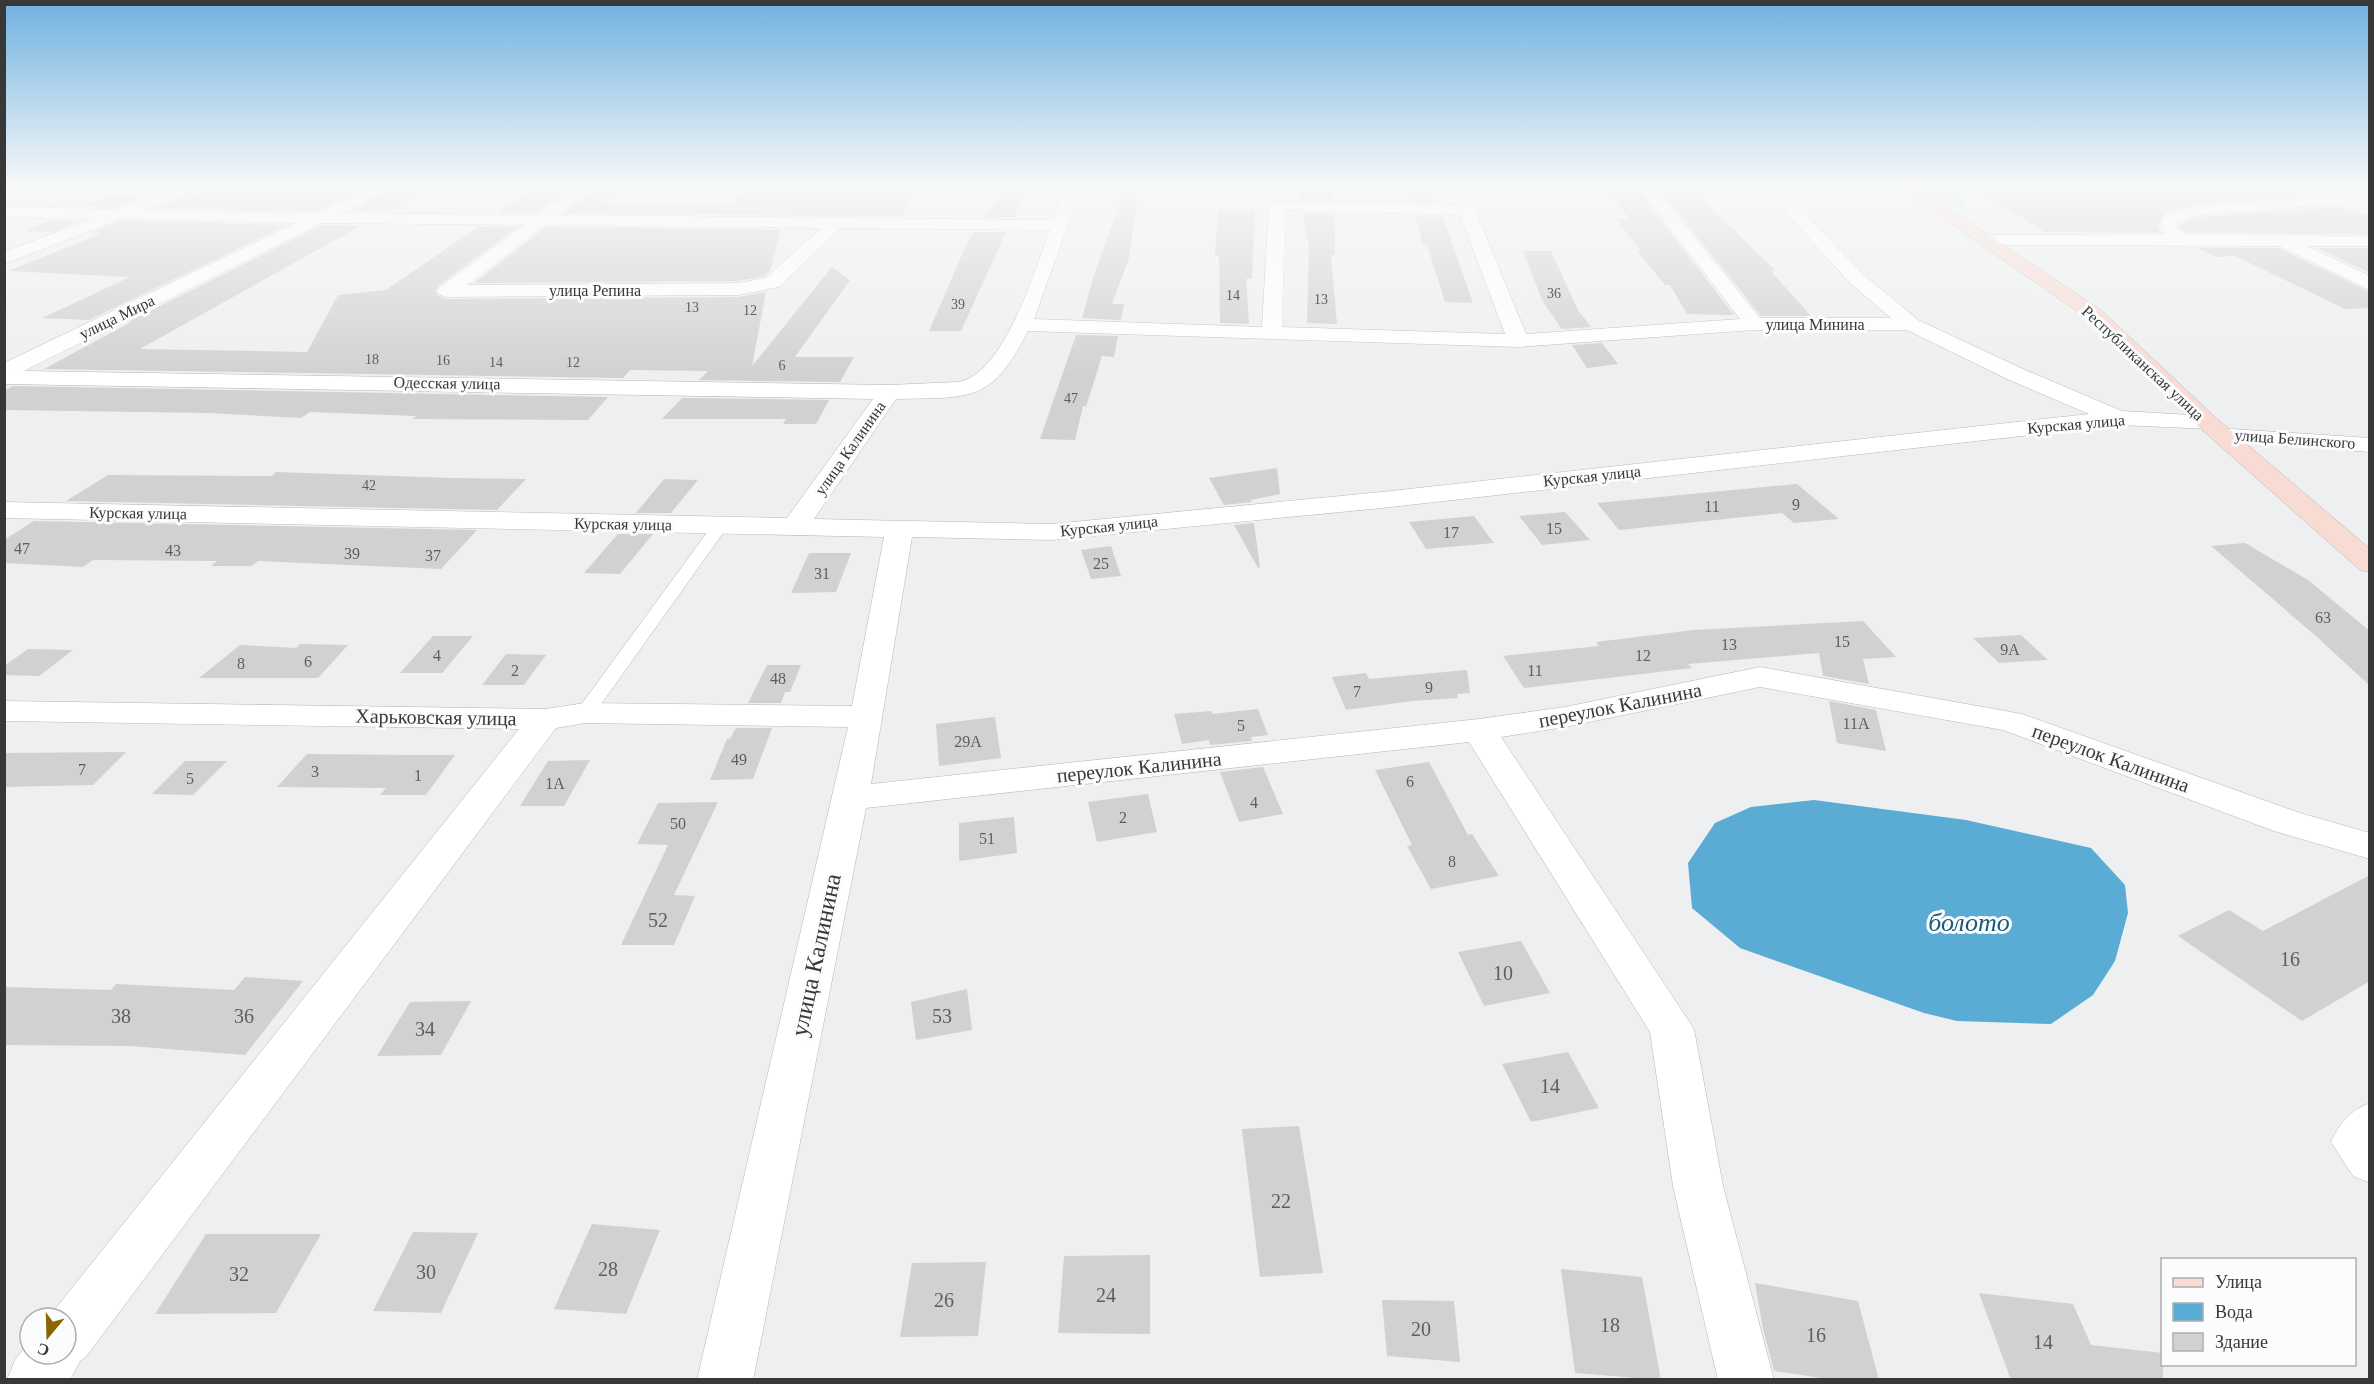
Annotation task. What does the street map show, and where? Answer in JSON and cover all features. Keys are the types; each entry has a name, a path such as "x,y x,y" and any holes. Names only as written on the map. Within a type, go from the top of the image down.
{"street":[{"path":"4,259 34,248"},
{"name":"улица Мира","path":"4,372 258,248"},
{"name":"улица Репина","path":"503,248 447,291 738,289 772,283 810,248"},
{"name":"улица Калинина","path":"795,527 889,392 974,386 992,376 1022,325 1050,248"},
{"path":"1272,331 1275,248"},
{"path":"1481,248 1518,341"},
{"name":"улица Минина","path":"1694,248 1754,324 1911,324"},
{"name":"улица Минина","path":"1828,248 1857,279 1911,324 2015,375 2120,418"},
{"name":"Республиканская улица","path":"1997,248 2095,315 2215,428 2370,564"},
{"path":"2295,248 2370,284"},
{"path":"1022,325 1272,331 1518,341 1754,324"},
{"name":"Одесская улица","path":"4,377 889,392"},
{"name":"Курская улица","path":"4,510 1052,532 1382,500 2120,418 2215,428"},
{"name":"улица Белинского","path":"2215,428 2370,445"},
{"name":"улица Калинина","path":"725,1380 867,717 899,530"},
{"name":"переулок Калинина","path":"850,798 1479,730 1565,717 1760,677 2010,721 2287,822 2370,846"},
{"name":"Харьковская улица","path":"4,711 867,717"},
{"path":"78,1324 565,716"},
{"path":"1479,730 1672,1029 1698,1186 1746,1380"},
{"path":"2370,1124 2355,1142 2370,1161"},
{"path":"35,1380 46,1366"}],"lane":[{"path":"565,716 720,526"}],"water":[{"name":"болото","path":"1814,800 1966,820 2091,848 2125,885 2128,913 2115,961 2093,995 2051,1024 1957,1021 1924,1013 1740,948 1692,908 1688,863 1715,823 1751,807"}],"building":[{"path":"67,248 240,248 89,320 42,318 130,277 8,271"},
{"path":"277,248 321,248 140,349 307,352 338,295 386,290 448,248 489,248 439,285 435,291 438,296 447,299 738,297 766,292 752,366 832,267 850,280 795,357 854,357 840,382 699,380 708,371 630,370 623,378 44,369 131,322 128,322"},
{"path":"520,248 776,248 770,271 765,276 738,281 474,283"},
{"path":"965,248 999,248 961,331 929,331"},
{"path":"1104,248 1130,248 1129,258 1112,304 1124,304 1121,320 1082,318"},
{"path":"1216,248 1253,248 1252,279 1246,279 1249,324 1220,323 1219,256 1215,256"},
{"path":"1309,248 1335,248 1335,255 1331,255 1337,324 1307,323"},
{"path":"1428,248 1454,248 1473,303 1445,302"},
{"path":"1638,248 1682,248 1734,315 1687,314 1670,285 1665,285 1637,251 1641,251"},
{"path":"1706,248 1752,248 1776,271 1771,271 1811,316 1761,316"},
{"path":"2198,248 2278,248 2370,292 2370,308 2345,309 2235,256 2216,257"},
{"path":"2317,248 2370,248 2370,273"},
{"path":"1523,251 1551,251 1578,310 1591,327 1562,329 1543,302"},
{"path":"1076,335 1118,336 1114,357 1102,356 1086,407 1083,406 1075,440 1040,439"},
{"path":"1602,343 1618,364 1587,368 1572,345"},
{"path":"13,386 608,397 588,420 413,419 416,416 310,412 301,418 209,413 4,410 4,391"},
{"path":"682,398 829,400 816,424 783,424 786,419 662,419"},
{"path":"1277,468 1280,494 1251,500 1252,502 1224,505 1209,478"},
{"path":"276,472 526,479 497,510 66,501 108,475 272,476"},
{"path":"664,479 698,480 671,513 636,513"},
{"path":"1797,484 1839,519 1794,523 1782,513 1619,530 1597,503"},
{"path":"1565,512 1590,540 1542,545 1519,516"},
{"path":"1474,516 1494,543 1426,549 1409,522"},
{"path":"34,521 477,530 441,569 258,561 252,566 211,566 217,561 93,560 83,567 4,563 4,540"},
{"path":"1254,523 1260,567 1258,568 1234,525"},
{"path":"618,534 653,534 620,574 584,573"},
{"path":"2245,543 2308,580 2370,631 2370,686 2211,546"},
{"path":"1111,546 1121,576 1091,579 1081,550"},
{"path":"809,553 851,553 836,592 791,593"},
{"path":"1863,621 1896,657 1863,659 1869,684 1823,676 1819,653 1688,664 1692,668 1524,688 1503,656 1599,646 1596,642 1694,630"},
{"path":"2021,635 2048,660 1999,663 1973,638"},
{"path":"433,636 473,636 442,673 400,673"},
{"path":"300,644 348,645 318,678 199,678 240,645 296,648"},
{"path":"28,649 73,650 39,676 4,675 4,666"},
{"path":"506,654 546,655 524,685 482,685"},
{"path":"767,665 801,665 790,692 785,692 781,703 748,703"},
{"path":"1467,670 1470,693 1457,694 1458,698 1412,701 1346,710 1332,677 1366,673 1369,679"},
{"path":"1829,701 1876,710 1886,751 1837,743"},
{"path":"1258,709 1268,735 1251,737 1252,741 1210,745 1209,740 1182,744 1174,714 1211,711 1212,714"},
{"path":"995,717 1001,758 939,766 936,724"},
{"path":"736,728 772,728 753,779 710,780 727,739 730,739"},
{"path":"126,752 93,785 4,787 4,753"},
{"path":"307,754 455,755 426,795 380,795 386,788 277,787"},
{"path":"590,760 564,806 520,806 548,761"},
{"path":"185,761 227,761 193,795 152,794"},
{"path":"1429,762 1468,835 1472,834 1499,876 1431,889 1407,846 1412,845 1375,770"},
{"path":"1263,767 1283,814 1239,822 1220,772"},
{"path":"1148,794 1157,832 1097,842 1088,802"},
{"path":"718,802 674,895 695,896 674,945 621,945 668,845 637,844 658,803"},
{"path":"1014,817 1017,853 959,861 959,823"},
{"path":"2370,875 2370,981 2302,1021 2178,936 2229,910 2263,931"},
{"path":"1521,941 1550,993 1484,1006 1458,952"},
{"path":"245,977 303,981 245,1055 130,1046 4,1045 4,987 111,990 116,984 234,990"},
{"path":"967,989 972,1030 916,1040 911,1002"},
{"path":"471,1001 441,1055 377,1056 410,1002"},
{"path":"1568,1052 1599,1108 1531,1122 1502,1064"},
{"path":"1299,1126 1323,1273 1260,1277 1242,1129"},
{"path":"592,1224 660,1230 626,1314 554,1309"},
{"path":"413,1232 478,1233 441,1313 373,1311"},
{"path":"206,1234 321,1234 276,1313 155,1314"},
{"path":"1150,1255 1150,1334 1058,1333 1064,1256"},
{"path":"986,1262 978,1336 900,1337 912,1263"},
{"path":"1561,1269 1642,1277 1661,1380 1575,1373"},
{"path":"1755,1283 1858,1301 1879,1380 1834,1380 1774,1371 1763,1329"},
{"path":"1979,1293 2073,1304 2091,1345 2161,1353 2161,1366 2163,1366 2163,1380 2011,1380"},
{"path":"1382,1300 1454,1301 1460,1362 1387,1356"}]}
